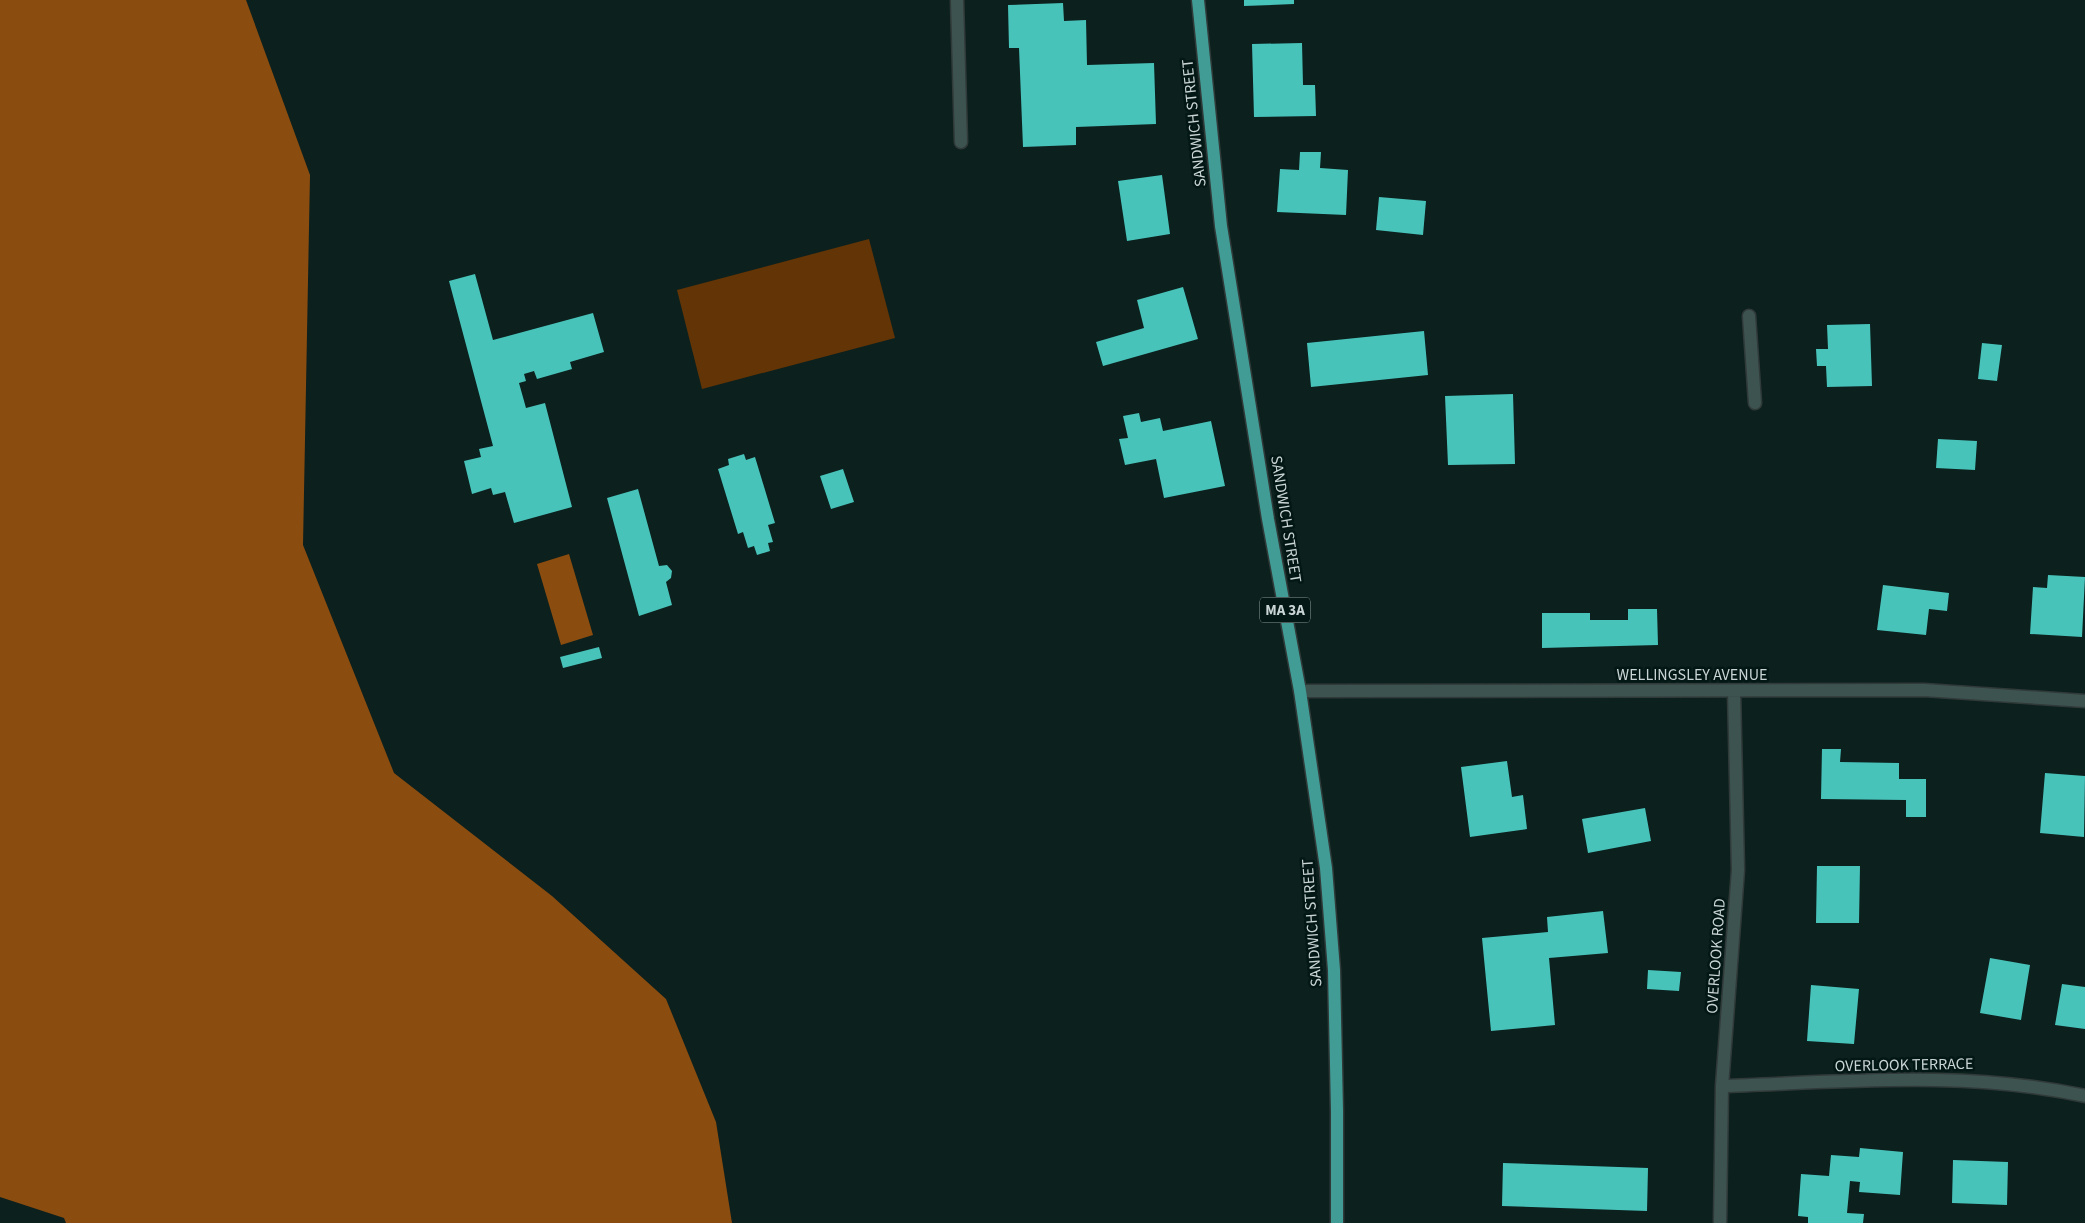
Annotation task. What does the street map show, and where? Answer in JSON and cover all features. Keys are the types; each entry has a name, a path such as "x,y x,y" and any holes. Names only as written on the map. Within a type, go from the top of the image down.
{"main road":[{"name":"SANDWICH STREET","path":"1198,0 1222,226 1268,519 1300,691 1326,868 1331,928 1337,1111 1337,1223"}],"street":[{"path":"956,0 961,142"},
{"path":"1749,316 1755,403"},
{"name":"WELLINGSLEY AVENUE","path":"1300,691 1924,690 2085,701"},
{"name":"OVERLOOK ROAD","path":"1720,1223 1722,1086 1738,870 1734,691"},
{"name":"OVERLOOK TERRACE","path":"1722,1086 1926,1080 1976,1081 2044,1088 2085,1096"}],"shaded area":[{"path":"0,0 246,0 310,175 303,545 394,773 552,896 666,999 716,1122 732,1223 66,1223 64,1218 0,1197"},
{"path":"869,239 895,338 702,389 677,290"},
{"path":"569,554 593,635 561,645 537,564"}],"building":[{"path":"1244,0 1294,0 1294,4 1244,6"},
{"path":"1063,3 1064,21 1086,20 1087,65 1154,63 1156,124 1076,127 1076,145 1023,147 1019,48 1009,48 1008,5"},
{"path":"1302,43 1303,85 1315,85 1316,116 1254,117 1252,44"},
{"path":"1300,152 1321,152 1320,168 1348,170 1346,215 1277,212 1280,169 1299,170"},
{"path":"1162,175 1170,234 1127,241 1118,181"},
{"path":"1379,197 1426,201 1423,235 1376,230"},
{"path":"475,274 493,340 593,313 604,352 570,362 572,369 537,379 534,371 524,374 526,381 519,383 526,408 545,403 572,507 514,523 505,492 493,495 491,488 472,494 464,461 481,457 479,449 493,446 449,281"},
{"path":"1183,287 1198,339 1103,366 1096,342 1144,328 1137,300"},
{"path":"1870,324 1872,386 1827,387 1826,366 1817,366 1816,349 1828,349 1827,325"},
{"path":"1424,331 1428,375 1311,387 1307,343"},
{"path":"1982,343 2002,345 1997,381 1978,379"},
{"path":"1513,394 1515,464 1448,465 1445,396"},
{"path":"1139,413 1141,422 1160,418 1163,431 1211,421 1225,486 1164,498 1156,459 1125,465 1119,439 1128,438 1123,416"},
{"path":"1938,439 1977,441 1975,470 1936,468"},
{"path":"744,454 746,460 755,457 775,523 768,525 773,542 768,543 770,551 757,555 754,546 748,548 743,532 738,534 718,469 729,465 728,459"},
{"path":"843,469 854,502 831,509 820,476"},
{"path":"638,489 659,566 667,565 672,571 671,578 666,582 672,605 639,616 607,498"},
{"path":"2048,575 2085,577 2082,637 2030,634 2033,587 2047,588"},
{"path":"1883,585 1949,593 1947,611 1929,609 1926,635 1877,630"},
{"path":"1628,609 1657,609 1658,645 1542,648 1542,613 1590,613 1590,620 1628,620"},
{"path":"599,647 602,658 563,668 560,657"},
{"path":"1822,749 1841,749 1840,762 1899,763 1899,779 1926,779 1926,817 1906,817 1906,800 1821,799"},
{"path":"1507,761 1512,797 1523,795 1527,829 1470,837 1461,767"},
{"path":"2045,773 2085,776 2084,837 2040,833"},
{"path":"1645,808 1651,841 1588,853 1582,819"},
{"path":"1817,866 1860,866 1859,923 1816,923"},
{"path":"1603,911 1608,953 1549,958 1555,1025 1491,1031 1482,938 1548,932 1547,917"},
{"path":"1990,958 2030,965 2021,1020 1980,1013"},
{"path":"1648,970 1681,972 1679,991 1647,989"},
{"path":"2062,984 2085,987 2085,1029 2055,1025"},
{"path":"1811,985 1859,989 1854,1044 1807,1041"},
{"path":"1860,1148 1903,1152 1900,1195 1859,1192 1860,1182 1850,1181 1847,1213 1864,1214 1863,1223 1808,1223 1808,1217 1798,1216 1801,1174 1829,1176 1831,1155 1859,1157"},
{"path":"1953,1160 2008,1162 2007,1205 1952,1203"},
{"path":"1503,1163 1648,1168 1647,1211 1502,1206"}]}
